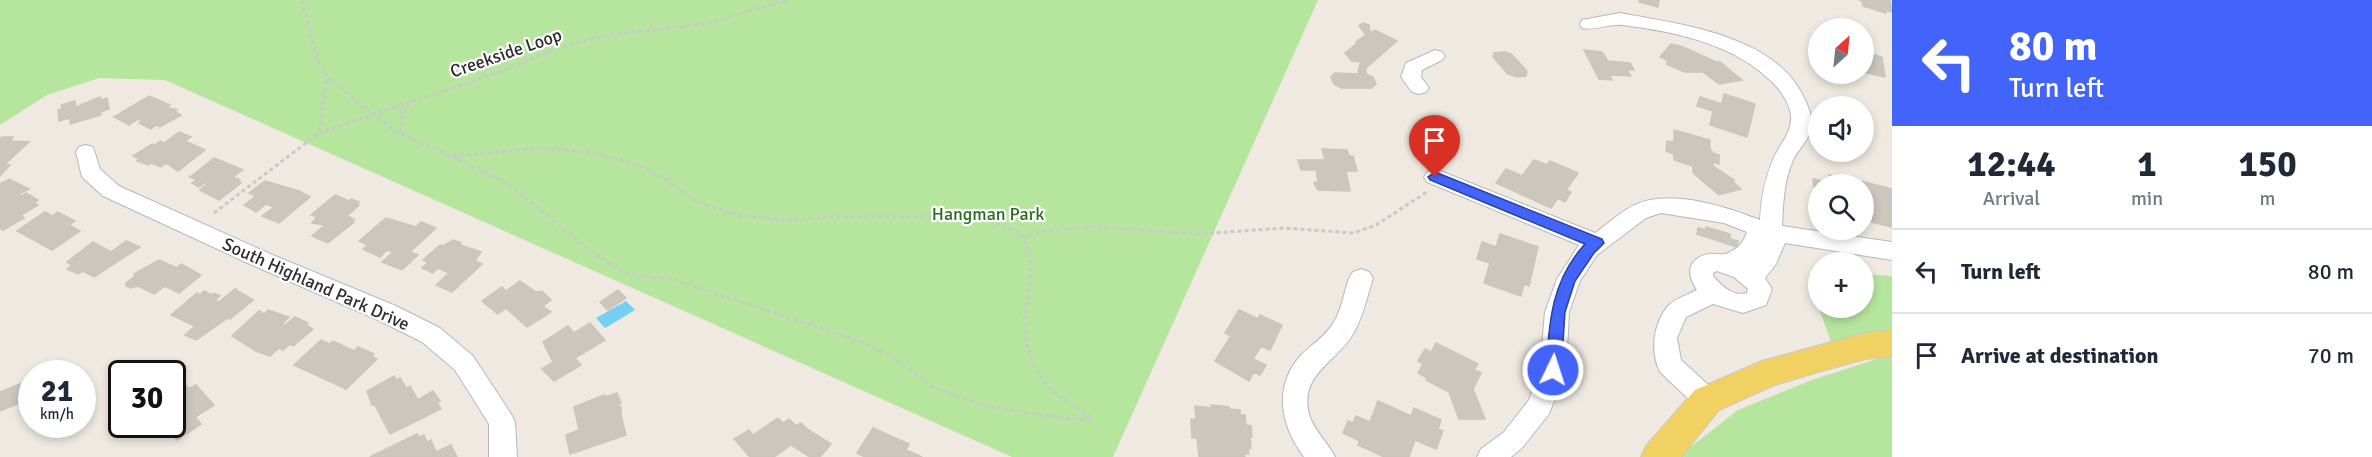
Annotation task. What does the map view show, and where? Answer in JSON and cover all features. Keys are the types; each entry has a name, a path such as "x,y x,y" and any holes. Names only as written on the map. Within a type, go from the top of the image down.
{"main road":[{"path":"1659,457 1707,400 1762,375 1865,346 1892,343"}],"street":[{"path":"1589,24 1620,18 1697,33 1738,49 1767,66 1790,89 1802,114 1800,132 1783,159 1772,192 1769,232 1772,253 1758,272 1750,276"},
{"path":"1419,88 1411,77 1413,67 1436,56"},
{"name":"South Highland Park Drive","path":"86,152 90,172 111,191 260,259 387,313 430,335 464,363 502,422 503,457"},
{"path":"1445,180 1597,243"},
{"path":"1491,457 1513,440 1540,406 1553,370 1557,312 1569,279 1589,249 1638,212 1661,205 1728,216 1769,232 1892,251"},
{"path":"1729,264 1752,250 1769,232"},
{"path":"1708,263 1729,264 1750,276 1756,282 1760,292 1758,298 1753,302 1734,302 1713,293 1701,278 1701,270 1708,263"},
{"path":"1321,457 1306,442 1294,413 1296,386 1309,364 1331,345 1347,323 1361,278"},
{"path":"1707,400 1669,365 1665,338 1677,311 1713,293"}],"path":[{"path":"302,0 317,60 327,76 395,131 450,156 541,147 588,152 627,161 661,176 697,201 741,216 783,220 832,217 983,218 1019,232 1031,254 1024,317 1026,349 1041,381 1065,402 1092,419 1070,419 985,406 933,387 895,359 862,342 672,279 625,274 588,249 506,182 450,156 400,133 401,119 410,103"},
{"name":"Creekside Loop","path":"214,213 320,133 410,103 452,86 505,70 555,49 607,35 705,24 787,0"},
{"path":"320,133 327,76"},
{"path":"1022,237 1049,228 1087,225 1171,233 1225,234 1284,228 1358,233 1371,229 1445,180"}],"green space":[{"name":"Hangman Park","path":"0,0 1318,0 1113,457 1012,457 165,80 99,78 47,95 0,125"},
{"path":"1874,275 1892,276 1892,334 1831,342 1823,318 1874,318"},
{"path":"1892,354 1892,457 1681,457 1684,452 1738,410 1812,380"}],"water":[{"path":"626,301 635,310 605,328 596,318"}],"building":[{"path":"1640,0 1659,0 1658,7 1639,2"},
{"path":"1859,0 1890,0 1892,12 1885,10 1886,13 1863,6 1862,1"},
{"path":"1363,23 1369,25 1370,33 1375,30 1397,41 1366,68 1366,74 1373,77 1376,84 1372,88 1341,88 1334,84 1331,77 1335,73 1359,74 1361,62 1352,61 1345,53 1366,35 1359,26"},
{"path":"1671,44 1720,62 1742,80 1719,84 1703,72 1685,72 1666,64 1669,61 1660,57"},
{"path":"1584,50 1602,52 1608,61 1630,63 1634,70 1627,70 1631,76 1609,75 1612,80 1599,79"},
{"path":"1494,53 1511,54 1527,71 1526,76 1517,77 1508,74 1493,57"},
{"path":"1874,55 1882,57 1885,77 1874,74"},
{"path":"1724,94 1755,104 1747,137 1710,125 1713,111 1697,106 1700,97 1722,104"},
{"path":"149,96 170,105 166,107 177,110 175,112 181,115 160,127 156,125 151,129 139,123 142,121 138,119 129,125 114,117"},
{"path":"100,97 101,100 107,98 109,109 100,112 101,115 70,124 70,118 59,121 58,110 62,109 61,105 75,101 76,107"},
{"path":"1674,130 1710,140 1710,149 1719,155 1719,164 1713,162 1713,166 1734,180 1732,181 1741,189 1719,195 1693,173 1693,166 1674,160 1674,154 1666,151 1667,141 1674,142"},
{"path":"179,132 191,137 185,141 205,150 178,171 166,163 161,167 151,163 148,165 137,161 139,159 133,156 152,144 155,145 160,141 164,143"},
{"path":"13,137 10,141 29,142 4,165 10,165 0,176 0,139"},
{"path":"1322,149 1347,150 1349,156 1353,156 1357,171 1346,171 1350,191 1318,190 1314,183 1318,181 1316,170 1301,170 1298,160 1325,160"},
{"path":"214,158 243,170 233,177 241,183 219,200 200,190 208,183 199,187 192,183 197,180 190,177"},
{"path":"1534,160 1547,165 1550,161 1578,173 1566,190 1571,192 1565,202 1558,198 1551,208 1496,183 1506,169 1522,176"},
{"path":"9,179 29,189 19,194 22,196 26,193 38,200 34,203 38,205 21,215 24,218 3,230 0,228 0,184"},
{"path":"265,181 299,191 310,197 279,223 262,216 274,207 266,204 256,212 244,205 256,196 249,193"},
{"path":"1874,184 1892,189 1892,227 1874,223"},
{"path":"335,195 349,201 351,199 359,202 356,204 359,205 347,216 354,219 352,220 354,222 328,243 312,236 325,225 312,223 317,217 311,215"},
{"path":"45,212 52,216 58,212 75,221 69,225 80,231 52,250 17,231"},
{"path":"386,218 416,227 421,222 436,228 410,252 418,255 402,270 382,262 393,252 387,250 380,257 363,249 368,245 359,241"},
{"path":"1706,227 1730,234 1730,239 1738,241 1737,247 1697,234 1698,228 1706,230"},
{"path":"1500,234 1538,247 1529,286 1524,284 1521,296 1484,283 1490,263 1477,259 1482,242 1496,247"},
{"path":"453,240 461,243 460,245 481,252 475,261 482,264 452,292 436,285 449,273 438,268 433,273 422,268 428,262 423,260 440,245 443,246"},
{"path":"126,241 140,247 94,277 83,271 78,274 67,269 72,265 67,262 93,242 111,252"},
{"path":"159,260 177,268 181,264 201,275 179,293 165,286 154,294 138,286 131,288 126,286 126,283 136,275 134,274"},
{"path":"520,281 536,292 542,291 551,300 543,306 551,312 527,327 506,308 498,314 482,301 502,287 506,291"},
{"path":"235,289 253,300 230,319 228,318 196,340 185,335 195,326 171,315 197,293 200,295 204,291 211,295 214,293 220,296 215,300 219,302"},
{"path":"618,290 626,298 608,310 600,302"},
{"path":"268,310 289,317 282,324 285,325 295,317 308,323 306,325 313,329 293,346 290,344 283,350 279,348 270,356 256,351 232,336 259,311 264,314"},
{"path":"1239,310 1258,319 1260,315 1282,325 1270,350 1261,346 1253,359 1266,365 1260,375 1254,372 1249,381 1215,361 1231,336 1225,333"},
{"path":"590,323 605,340 575,358 581,365 554,381 542,369 553,362 543,342 568,326 574,333"},
{"path":"321,340 329,344 333,341 354,351 358,347 374,354 372,357 377,359 346,389 294,365"},
{"path":"1436,343 1478,364 1474,370 1481,373 1473,389 1485,419 1459,419 1449,392 1418,373 1423,364 1418,361 1425,349 1431,352"},
{"path":"394,376 396,380 400,378 406,388 410,386 418,400 433,391 440,401 437,402 441,409 390,434 375,405 372,405 367,391"},
{"path":"18,385 18,404 0,411 0,392"},
{"path":"186,385 189,389 196,385 214,405 195,417 201,424 186,434"},
{"path":"617,393 621,403 618,405 621,407 626,435 570,454 566,435 579,430 574,407 604,395 605,397"},
{"path":"1378,401 1411,416 1414,408 1441,420 1438,429 1443,431 1436,449 1415,440 1409,457 1384,457 1358,445 1360,441 1343,433 1348,421 1353,423 1356,416 1370,422"},
{"path":"1211,405 1240,410 1240,415 1245,415 1246,425 1251,426 1252,437 1250,437 1251,448 1248,447 1249,454 1244,454 1245,457 1199,457 1197,438 1192,438 1191,419 1196,420 1195,406 1212,408"},
{"path":"778,418 783,423 789,419 796,426 801,423 831,444 820,457 810,457 791,445 774,457 750,457 734,439 749,430 753,435"},
{"path":"873,428 909,444 906,450 922,457 865,457 857,453"},
{"path":"417,434 419,437 424,435 427,442 431,440 436,452 451,445 457,457 370,457"}],"route":[{"path":"1435,177 1504,203 1597,243 1589,249 1569,279 1557,312 1553,370"}]}
